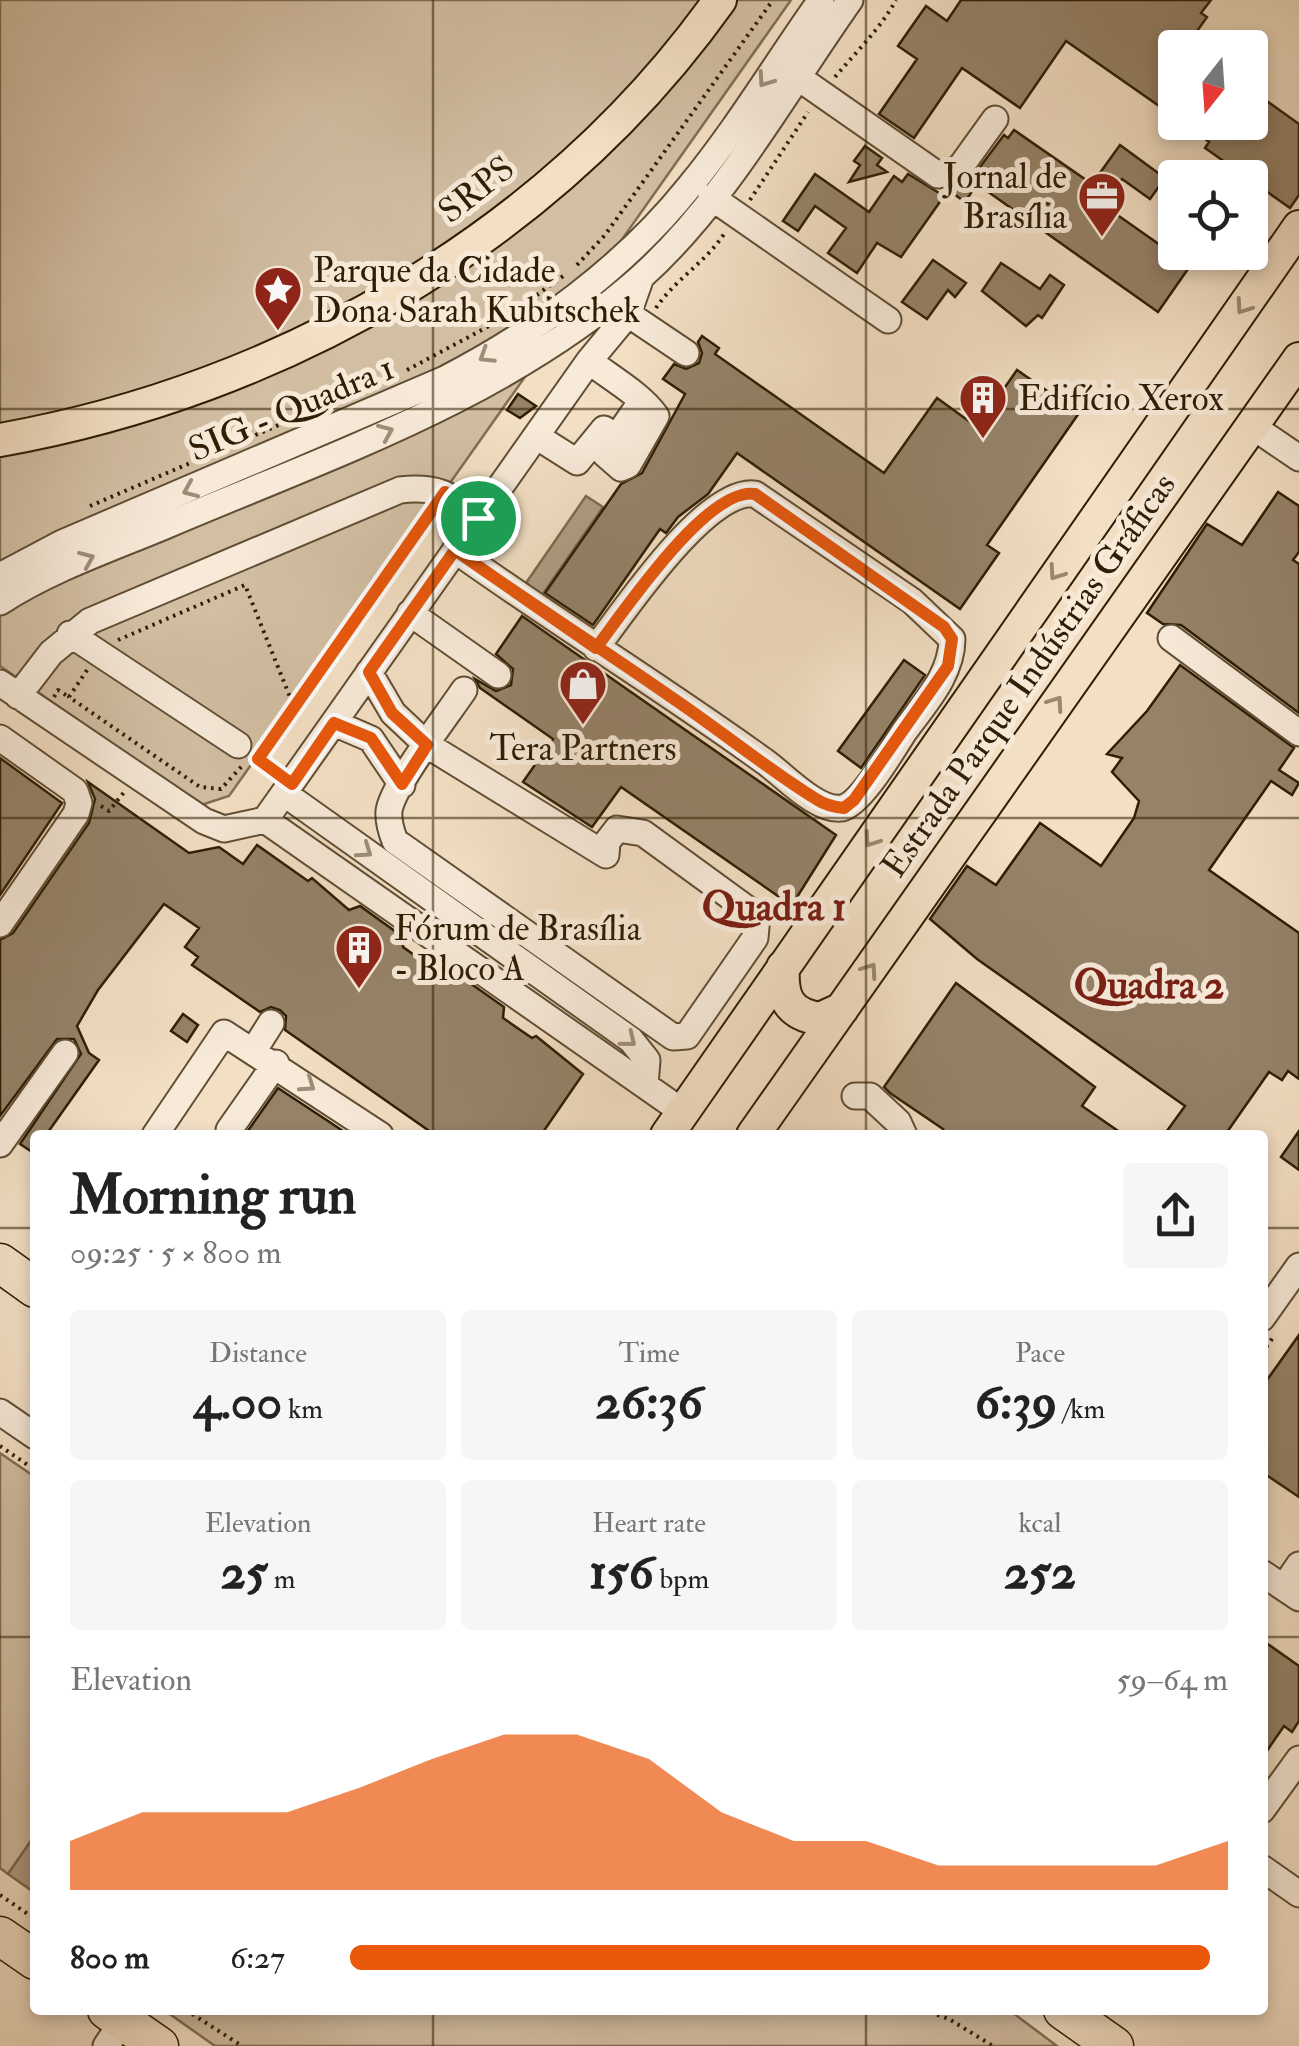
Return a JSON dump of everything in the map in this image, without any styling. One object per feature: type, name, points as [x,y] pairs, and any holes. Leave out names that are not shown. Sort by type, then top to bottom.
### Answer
[{"type":"highway","points":[[0,1936],[30,1957]]},
{"type":"highway","points":[[1070,2024],[1114,2046]]},
{"type":"highway","points":[[112,2026],[159,2046]]},
{"type":"main road","name":"SRPS","points":[[0,440],[82,425],[217,380],[327,332],[392,296],[469,248],[552,182],[622,116],[720,0]]},
{"type":"main road","name":"Estrada Parque Indústrias Gráficas","points":[[675,1124],[1299,227]]},
{"type":"main road","name":"Estrada Parque Indústrias Gráficas","points":[[757,1130],[1299,359]]},
{"type":"main road","points":[[783,967],[782,990],[794,1010],[820,1019],[842,1010]]},
{"type":"street","name":"SIG - Quadra 1","points":[[0,576],[62,544],[431,386],[481,360],[554,311],[624,257],[690,186],[821,0]]},
{"type":"street","name":"SIG - Quadra 1","points":[[0,602],[62,570],[468,395],[537,355],[640,277],[711,197],[850,0]]},
{"type":"street","points":[[796,76],[938,175],[959,169],[995,119]]},
{"type":"street","points":[[711,197],[888,320]]},
{"type":"street","name":"SIG - Quadra 1","points":[[265,820],[589,361],[636,319],[640,277]]},
{"type":"street","points":[[636,319],[686,352]]},
{"type":"street","points":[[589,361],[641,402]]},
{"type":"street","points":[[1252,426],[1299,458]]},
{"type":"street","points":[[536,436],[576,462],[604,430]]},
{"type":"street","points":[[478,518],[445,492],[424,488],[400,490],[70,634],[9,689],[204,821],[224,829],[265,820],[644,1085],[675,1124]]},
{"type":"street","points":[[455,550],[596,648],[818,801],[844,808],[875,774],[938,684],[948,666],[952,639],[912,602],[755,494],[742,492],[728,498],[694,528],[596,648]]},
{"type":"street","points":[[410,613],[498,675]]},
{"type":"street","points":[[70,634],[248,752]]},
{"type":"street","points":[[1171,638],[1299,732]]},
{"type":"street","points":[[369,672],[392,713],[427,745],[606,855],[606,842],[617,830],[643,832],[756,916],[754,938],[694,1029],[682,1038],[674,1037],[395,842],[389,810],[402,784],[427,745],[464,690]]},
{"type":"street","points":[[334,723],[371,738],[402,784]]},
{"type":"street","points":[[0,738],[75,791],[79,803],[76,814],[0,924]]},
{"type":"street","points":[[289,789],[631,1040],[647,1060],[644,1085]]},
{"type":"street","points":[[230,1130],[255,1050],[271,1024]]},
{"type":"street","points":[[158,1130],[224,1033],[373,1130]]},
{"type":"street","points":[[0,1144],[65,1053]]},
{"type":"street","points":[[855,1096],[870,1096],[902,1130]]},
{"type":"street","points":[[1268,1310],[1297,1274]]},
{"type":"street","points":[[0,1412],[30,1433]]},
{"type":"street","points":[[1282,1586],[1299,1565]]},
{"type":"street","points":[[1268,1802],[1299,1758]]},
{"type":"street","points":[[1268,1872],[1299,1894]]},
{"type":"path","points":[[394,377],[506,316],[573,269],[605,235],[773,0]]},
{"type":"path","points":[[636,319],[710,257],[820,94],[862,42],[881,29],[896,0]]},
{"type":"path","points":[[81,510],[302,415]]},
{"type":"path","points":[[289,789],[248,752],[445,492]]},
{"type":"path","points":[[110,809],[118,800]]},
{"type":"path","points":[[0,1446],[30,1467]]},
{"type":"path","points":[[0,1895],[30,1916]]},
{"type":"path","points":[[194,2015],[242,2046]]},
{"type":"path","points":[[937,2015],[993,2046]]},
{"type":"shaded area","name":"Parque da Cidade Dona Sarah Kubitschek","points":[[0,0],[791,0],[229,796],[201,805],[0,666]]},
{"type":"shaded area","points":[[586,496],[603,507],[542,595],[526,583]]},
{"type":"shaded area","points":[[0,1453],[30,1474],[30,1842],[8,1874],[0,1868]]},
{"type":"shaded area","points":[[30,1842],[30,1889],[8,1874]]},
{"type":"shaded area","points":[[171,2015],[1016,2015],[1057,2046],[215,2046]]},
{"type":"building","points":[[961,0],[1211,0],[1201,13],[1207,17],[1198,30],[1158,30],[1158,105],[1066,41],[1020,108],[962,68],[914,138],[879,114],[917,59],[898,46],[926,6],[947,21]]},
{"type":"building","points":[[1268,102],[1299,124],[1299,195],[1290,208],[1268,192],[1268,160],[1222,160],[1205,148],[1206,140],[1268,140]]},
{"type":"building","name":"Jornal de Brasília","points":[[1014,130],[1092,184],[1120,145],[1158,173],[1158,188],[1150,199],[1122,179],[1106,207],[1158,244],[1158,270],[1187,270],[1158,312],[977,184],[965,202],[947,189],[971,179],[1004,135],[1008,138]]},
{"type":"building","points":[[865,146],[882,158],[877,165],[887,172],[849,182],[860,165],[854,161]]},
{"type":"building","points":[[815,174],[869,212],[894,176],[902,182],[908,174],[944,196],[901,257],[877,243],[857,273],[828,253],[846,228],[815,206],[798,231],[783,221]]},
{"type":"building","points":[[933,260],[966,283],[955,297],[948,290],[927,319],[902,302]]},
{"type":"building","points":[[1001,263],[1040,289],[1050,275],[1064,285],[1042,318],[1038,315],[1026,326],[982,291]]},
{"type":"building","points":[[702,336],[719,348],[715,354],[884,473],[937,398],[977,427],[1017,370],[1079,413],[987,545],[999,553],[960,609],[737,453],[708,494],[678,517],[666,533],[660,529],[593,625],[545,593],[621,484],[642,473],[685,394],[663,379],[674,364],[686,369],[699,363],[702,353],[698,342]]},
{"type":"building","points":[[518,394],[536,406],[520,418],[507,410]]},
{"type":"building","points":[[1278,492],[1299,506],[1299,552],[1293,560],[1299,564],[1299,713],[1181,625],[1163,624],[1147,613],[1207,524],[1242,545]]},
{"type":"building","points":[[522,616],[836,835],[797,897],[788,903],[621,787],[592,827],[523,782],[553,739],[480,688],[475,679],[496,691],[511,685],[513,669],[496,654]]},
{"type":"building","points":[[904,660],[925,675],[861,768],[838,751]]},
{"type":"building","points":[[1180,665],[1294,748],[1279,770],[1299,783],[1292,795],[1271,781],[1209,870],[1299,933],[1299,1079],[1288,1071],[1282,1080],[1269,1072],[1228,1130],[1168,1130],[1185,1106],[977,959],[930,919],[967,866],[996,885],[1040,823],[1101,866],[1134,818],[1139,801],[1112,772],[1122,758],[1107,754],[1147,711]]},
{"type":"building","points":[[0,758],[62,803],[0,895]]},
{"type":"building","name":"Fórum de Brasília - Bloco A","points":[[88,782],[189,853],[219,847],[243,864],[257,845],[308,881],[312,878],[349,910],[360,906],[403,937],[403,947],[449,980],[460,976],[504,1007],[503,1018],[532,1038],[536,1036],[583,1074],[544,1130],[428,1130],[285,1030],[286,1016],[280,1010],[271,1007],[260,1012],[192,965],[198,957],[185,947],[199,928],[164,904],[98,990],[77,1026],[89,1053],[99,1060],[50,1130],[30,1130],[30,1151],[20,1144],[81,1054],[74,1039],[57,1039],[0,1116],[0,940],[13,933],[89,823],[95,799]]},
{"type":"building","points":[[956,983],[1095,1087],[1082,1106],[1117,1130],[942,1130],[884,1087]]},
{"type":"building","points":[[183,1014],[198,1025],[187,1042],[171,1031]]},
{"type":"building","points":[[278,1088],[342,1130],[249,1130]]},
{"type":"building","points":[[1299,1131],[1299,1170],[1281,1157]]},
{"type":"building","points":[[1299,1335],[1299,1497],[1268,1476],[1268,1379]]},
{"type":"building","points":[[1268,1644],[1299,1666],[1299,1721],[1292,1732],[1284,1726],[1268,1749]]},
{"type":"place","name":"Jornal de Brasília","points":[[1102,238]]},
{"type":"place","name":"Parque da Cidade Dona Sarah Kubitschek","points":[[278,332]]},
{"type":"place","name":"Edifício Xerox","points":[[983,440]]},
{"type":"place","name":"Tera Partners","points":[[583,726]]},
{"type":"place","name":"Fórum de Brasília - Bloco A","points":[[359,990]]},
{"type":"district","name":"Quadra 1","points":[[774,906]]},
{"type":"district","name":"Quadra 2","points":[[1149,984]]},
{"type":"route","points":[[478,518],[445,492],[258,759],[292,784],[334,723],[371,738],[402,784],[427,745],[392,713],[369,672],[455,550],[596,648],[694,528],[728,498],[742,492],[755,494],[912,602],[944,627],[952,639],[952,653],[938,684],[875,774],[844,808],[833,807],[818,801],[632,669],[596,648],[523,598],[455,550],[478,518]]}]
